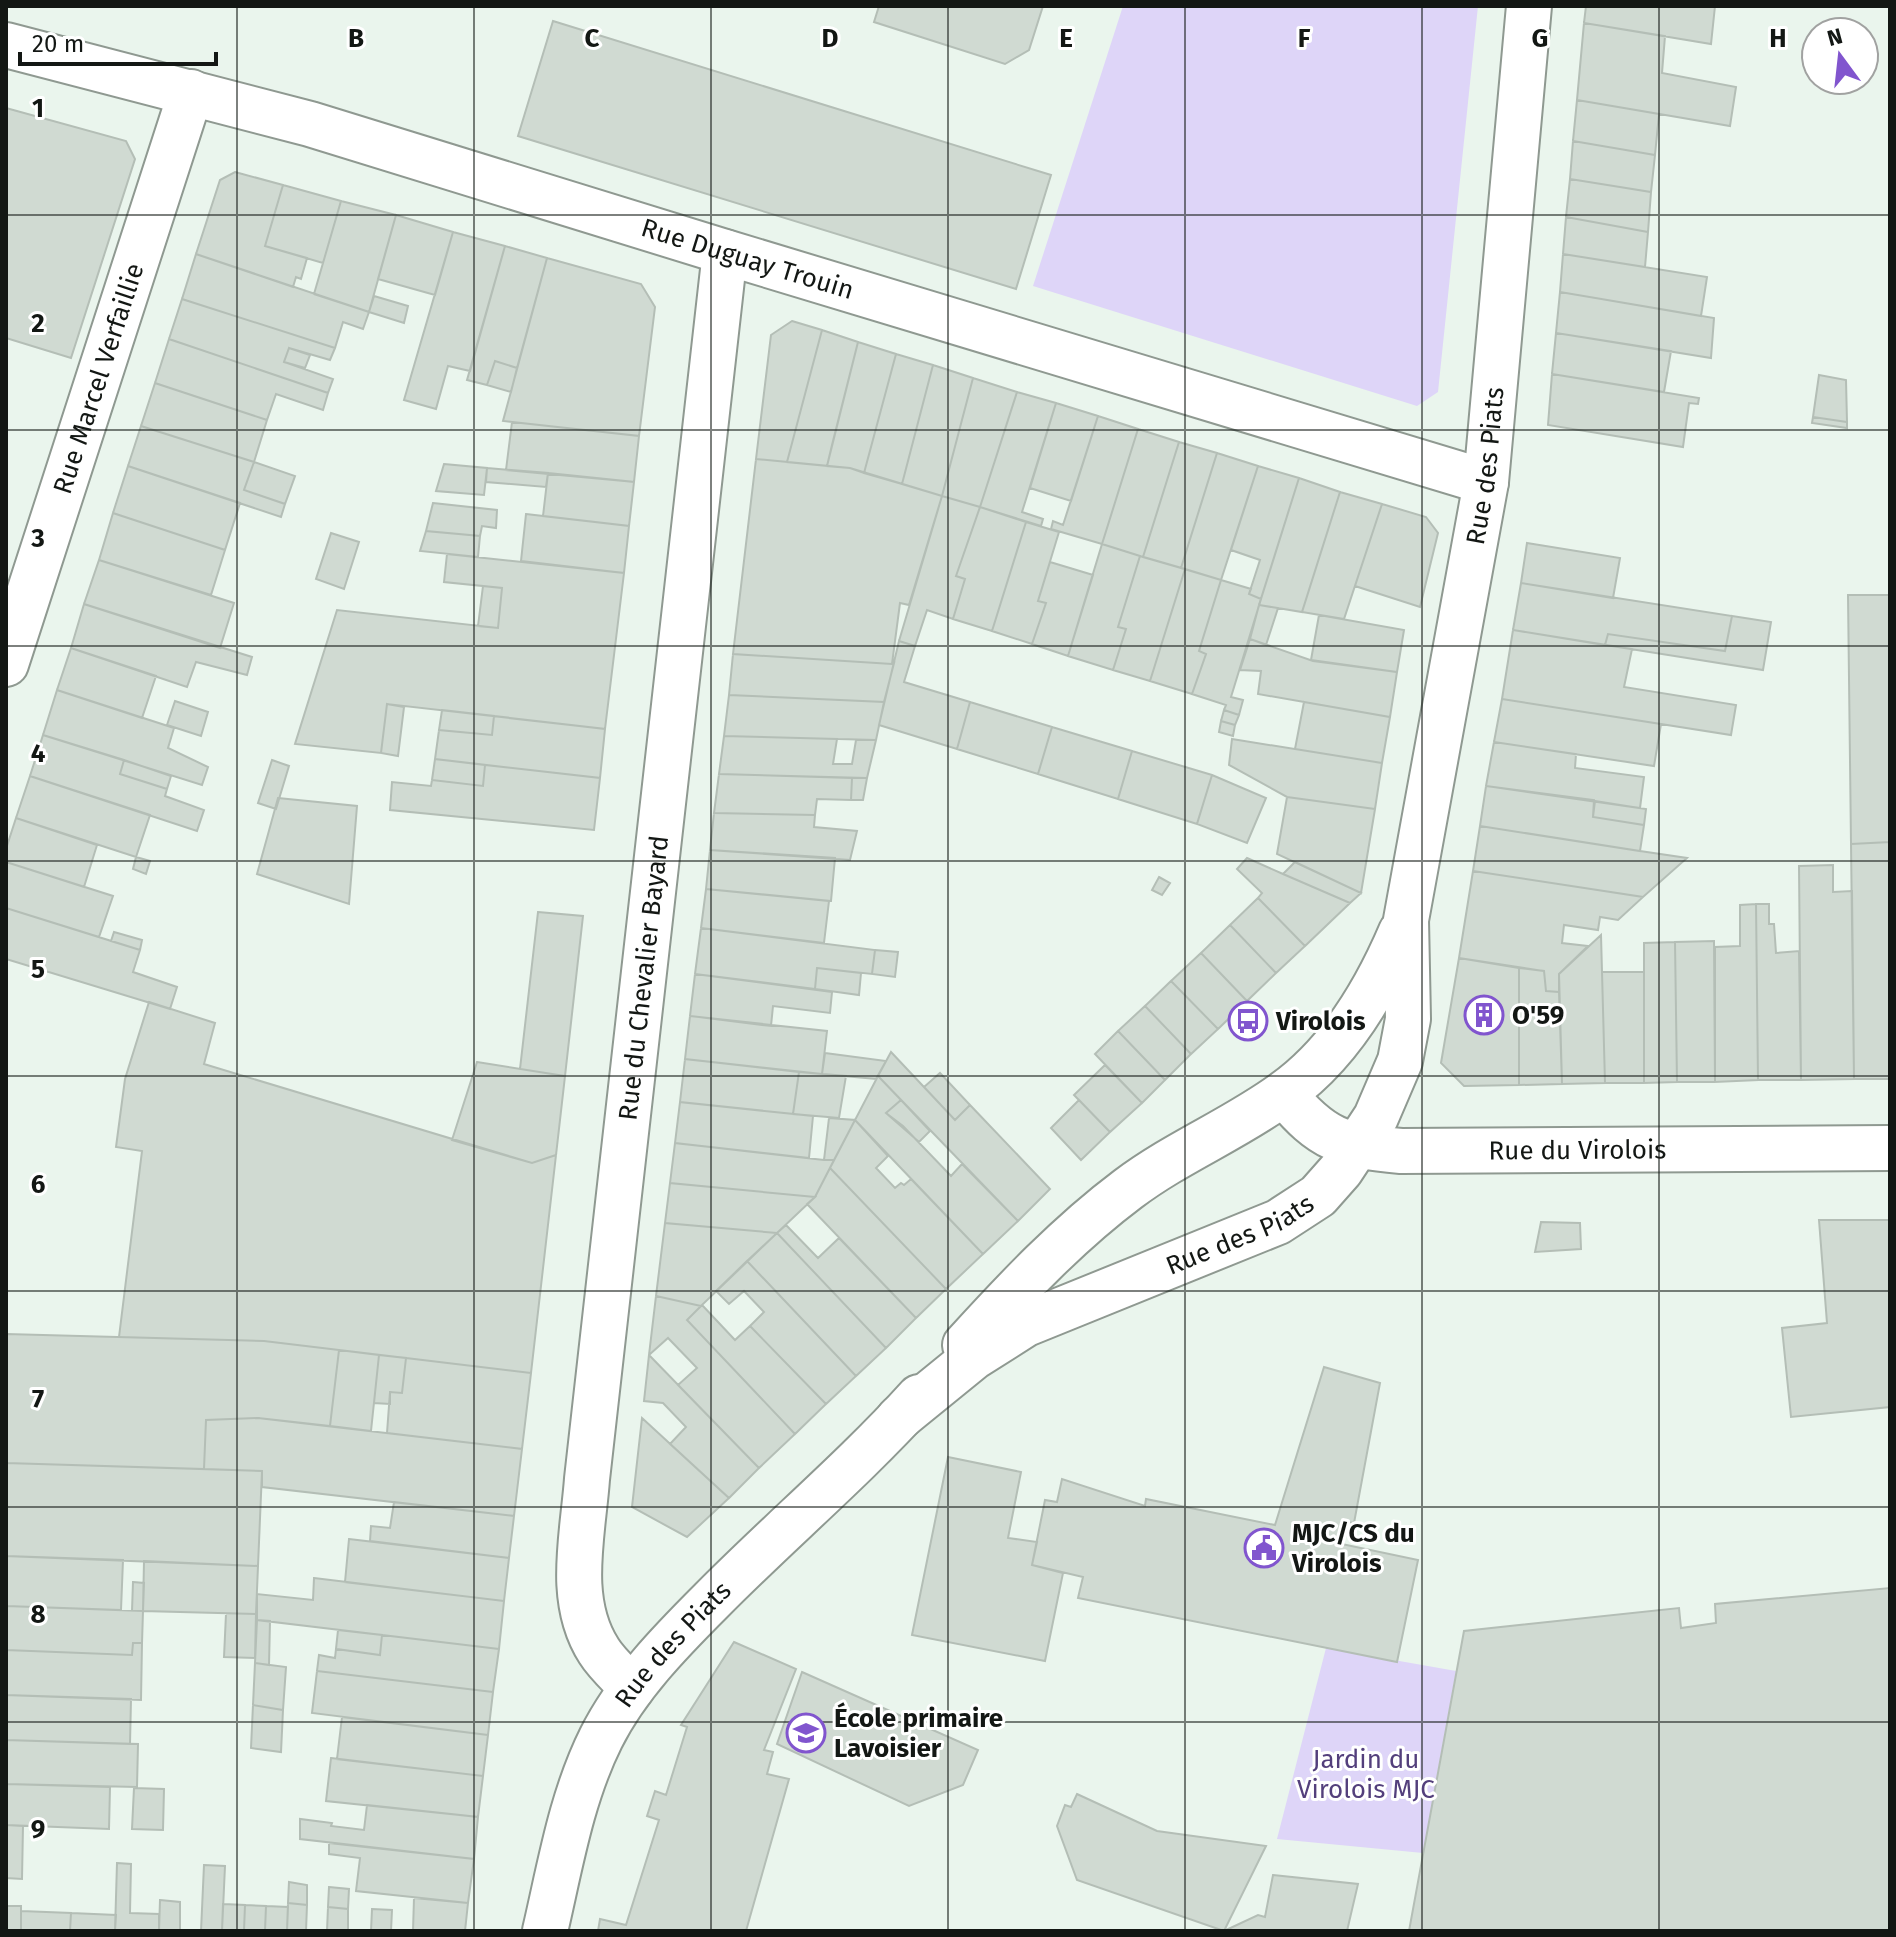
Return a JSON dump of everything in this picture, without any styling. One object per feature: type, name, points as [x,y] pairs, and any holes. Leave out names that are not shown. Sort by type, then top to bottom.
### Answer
[{"type":"street","name":"Rue des Piats","points":[[899,1418],[974,1357],[1026,1324],[1278,1222],[1318,1196],[1357,1147],[1376,1117],[1400,1061],[1408,1019],[1406,920],[1486,482],[1529,6]]},
{"type":"street","name":"Rue Duguay Trouin","points":[[6,45],[310,124],[1486,482]]},
{"type":"street","name":"Rue Marcel Verfaillie","points":[[6,664],[191,92]]},
{"type":"street","name":"Rue du Chevalier Bayard","points":[[632,1688],[600,1653],[586,1626],[578,1586],[587,1479],[725,252]]},
{"type":"street","name":"Rue des Piats","points":[[545,1931],[586,1773],[601,1737],[632,1688],[740,1571],[899,1418],[1006,1300],[1082,1226],[1163,1165],[1284,1094],[1332,1048],[1382,977],[1406,920]]},
{"type":"street","name":"Rue du Virolois","points":[[1284,1094],[1300,1113],[1326,1135],[1357,1147],[1401,1151],[1890,1148]]},
{"type":"green space","points":[[1123,6],[1478,6],[1438,392],[1417,406],[1033,286]]},
{"type":"green space","name":"Jardin du Virolois MJC","points":[[1326,1648],[1456,1671],[1423,1853],[1277,1839]]},
{"type":"building","points":[[879,6],[1043,6],[1029,50],[1005,64],[874,22]]},
{"type":"building","points":[[1586,6],[1715,6],[1711,44],[1584,23]]},
{"type":"building","points":[[553,21],[1051,175],[1016,289],[518,136]]},
{"type":"building","points":[[1584,23],[1665,36],[1662,73],[1736,87],[1730,126],[1577,100]]},
{"type":"building","points":[[1577,100],[1659,114],[1655,155],[1573,141]]},
{"type":"building","points":[[6,108],[126,141],[135,159],[71,358],[6,338]]},
{"type":"building","points":[[1573,141],[1655,155],[1651,192],[1570,179]]},
{"type":"building","points":[[235,172],[283,185],[265,246],[307,258],[301,279],[296,277],[293,287],[196,254],[220,180]]},
{"type":"building","points":[[1570,179],[1651,192],[1648,232],[1566,217]]},
{"type":"building","points":[[283,185],[341,201],[323,263],[265,246]]},
{"type":"building","points":[[341,201],[396,215],[369,312],[314,294]]},
{"type":"building","points":[[396,215],[453,232],[435,295],[378,279]]},
{"type":"building","points":[[1566,217],[1648,232],[1645,267],[1563,254]]},
{"type":"building","points":[[453,232],[505,246],[470,371],[448,366],[436,409],[404,400]]},
{"type":"building","points":[[505,246],[547,258],[517,368],[495,361],[487,385],[467,380]]},
{"type":"building","points":[[196,254],[369,312],[363,329],[343,322],[335,348],[182,299]]},
{"type":"building","points":[[1563,254],[1707,277],[1701,316],[1560,292]]},
{"type":"building","points":[[547,258],[641,284],[655,307],[639,436],[503,421]]},
{"type":"building","points":[[1560,292],[1714,318],[1711,358],[1556,333]]},
{"type":"building","points":[[374,296],[408,306],[404,323],[369,312]]},
{"type":"building","points":[[182,299],[335,348],[330,360],[289,348],[284,362],[333,379],[328,393],[169,339]]},
{"type":"building","points":[[792,321],[822,330],[787,462],[756,459],[771,335]]},
{"type":"building","points":[[822,330],[858,342],[827,466],[787,462]]},
{"type":"building","points":[[1556,333],[1671,351],[1664,392],[1552,374]]},
{"type":"building","points":[[169,339],[328,393],[323,410],[276,394],[267,420],[155,383]]},
{"type":"building","points":[[858,342],[896,354],[864,473],[827,466]]},
{"type":"building","points":[[289,348],[310,355],[305,368],[284,362]]},
{"type":"building","points":[[896,354],[933,365],[902,484],[864,473]]},
{"type":"building","points":[[495,361],[517,368],[511,392],[487,385]]},
{"type":"building","points":[[933,365],[973,378],[942,496],[902,484]]},
{"type":"building","points":[[1552,374],[1699,398],[1698,404],[1689,403],[1683,447],[1548,425]]},
{"type":"building","points":[[1819,375],[1846,380],[1847,422],[1813,417]]},
{"type":"building","points":[[973,378],[1017,392],[980,507],[942,496]]},
{"type":"building","points":[[155,383],[267,420],[254,462],[141,426]]},
{"type":"building","points":[[1017,392],[1056,403],[1022,512],[1043,519],[1041,526],[980,507]]},
{"type":"building","points":[[1056,403],[1098,416],[1071,501],[1030,488]]},
{"type":"building","points":[[1098,416],[1138,429],[1102,544],[1051,529],[1053,521],[1063,525]]},
{"type":"building","points":[[1813,417],[1847,422],[1847,428],[1812,423]]},
{"type":"building","points":[[512,422],[639,436],[634,482],[506,470]]},
{"type":"building","points":[[141,426],[254,462],[244,490],[285,504],[281,517],[128,466]]},
{"type":"building","points":[[1138,429],[1179,442],[1143,557],[1102,544]]},
{"type":"building","points":[[1179,442],[1217,453],[1181,568],[1143,557]]},
{"type":"building","points":[[1217,453],[1258,466],[1221,580],[1181,568]]},
{"type":"building","points":[[756,459],[850,468],[942,496],[909,605],[900,603],[892,664],[733,654]]},
{"type":"building","points":[[254,462],[295,476],[285,504],[244,490]]},
{"type":"building","points":[[444,464],[487,468],[484,495],[436,491]]},
{"type":"building","points":[[128,466],[240,503],[225,550],[113,513]]},
{"type":"building","points":[[1258,466],[1299,478],[1261,599],[1249,594],[1260,560],[1231,550]]},
{"type":"building","points":[[487,468],[548,473],[546,487],[486,482]]},
{"type":"building","points":[[548,473],[634,482],[629,526],[543,516]]},
{"type":"building","points":[[1299,478],[1340,492],[1302,612],[1259,605]]},
{"type":"building","points":[[1340,492],[1382,504],[1344,619],[1302,612]]},
{"type":"building","points":[[942,496],[980,507],[956,576],[965,579],[953,619],[927,610],[915,646],[899,641]]},
{"type":"building","points":[[433,503],[497,510],[496,528],[482,526],[480,536],[426,531]]},
{"type":"building","points":[[1382,504],[1426,517],[1438,533],[1420,607],[1355,586]]},
{"type":"building","points":[[980,507],[1026,522],[992,631],[953,619],[965,579],[956,576]]},
{"type":"building","points":[[113,513],[225,550],[211,595],[99,560]]},
{"type":"building","points":[[526,514],[629,526],[624,573],[521,561]]},
{"type":"building","points":[[1026,522],[1059,532],[1038,601],[1046,603],[1032,644],[992,631]]},
{"type":"building","points":[[426,531],[480,536],[478,557],[420,551]]},
{"type":"building","points":[[331,533],[359,542],[344,589],[316,579]]},
{"type":"building","points":[[1527,543],[1620,558],[1613,598],[1521,583]]},
{"type":"building","points":[[1102,544],[1140,556],[1118,627],[1126,629],[1113,670],[1068,656]]},
{"type":"building","points":[[447,554],[624,573],[605,729],[387,704],[381,753],[295,744],[337,610],[498,628],[502,588],[444,582]]},
{"type":"building","points":[[1140,556],[1185,569],[1150,681],[1113,670],[1126,629],[1118,627]]},
{"type":"building","points":[[99,560],[234,603],[220,648],[84,604]]},
{"type":"building","points":[[1050,562],[1093,575],[1068,656],[1032,644],[1046,603],[1038,601]]},
{"type":"building","points":[[1185,569],[1221,580],[1199,651],[1206,654],[1192,694],[1150,681]]},
{"type":"building","points":[[1221,580],[1251,589],[1249,594],[1261,599],[1231,697],[1243,700],[1239,715],[1224,710],[1226,705],[1192,694],[1206,654],[1199,651]]},
{"type":"building","points":[[1521,583],[1732,616],[1725,651],[1608,634],[1605,645],[1513,630]]},
{"type":"building","points":[[483,586],[502,588],[498,628],[478,626]]},
{"type":"building","points":[[1848,595],[1890,595],[1890,842],[1851,844]]},
{"type":"building","points":[[84,604],[252,657],[247,675],[196,662],[187,687],[71,648]]},
{"type":"building","points":[[1259,605],[1278,608],[1266,645],[1250,639]]},
{"type":"building","points":[[1319,615],[1404,630],[1397,672],[1311,660]]},
{"type":"building","points":[[1732,616],[1771,622],[1763,670],[1605,645],[1608,634],[1725,651]]},
{"type":"building","points":[[1513,630],[1632,649],[1624,687],[1736,705],[1731,735],[1502,699]]},
{"type":"building","points":[[1250,639],[1313,661],[1397,672],[1390,717],[1258,694],[1261,671],[1240,670]]},
{"type":"building","points":[[899,641],[915,646],[904,682],[970,702],[957,749],[879,725]]},
{"type":"building","points":[[71,648],[156,676],[142,718],[57,690]]},
{"type":"building","points":[[733,654],[894,663],[884,702],[729,695]]},
{"type":"building","points":[[57,690],[174,728],[168,748],[208,767],[202,785],[43,735]]},
{"type":"building","points":[[729,695],[884,702],[876,740],[724,736]]},
{"type":"building","points":[[1502,699],[1661,724],[1654,766],[1494,742]]},
{"type":"building","points":[[175,701],[208,712],[201,736],[167,725]]},
{"type":"building","points":[[970,702],[1052,727],[1038,774],[957,749]]},
{"type":"building","points":[[1304,702],[1390,717],[1382,763],[1295,749]]},
{"type":"building","points":[[387,704],[404,707],[398,756],[381,753]]},
{"type":"building","points":[[442,710],[494,716],[492,735],[439,730]]},
{"type":"building","points":[[1224,710],[1239,715],[1235,725],[1221,721]]},
{"type":"building","points":[[494,716],[605,729],[600,778],[435,759],[439,730],[492,735]]},
{"type":"building","points":[[1221,721],[1235,725],[1233,736],[1219,732]]},
{"type":"building","points":[[1052,727],[1132,751],[1118,799],[1038,774]]},
{"type":"building","points":[[43,735],[124,760],[120,774],[167,789],[165,796],[204,810],[197,831],[30,776]]},
{"type":"building","points":[[724,736],[837,739],[833,764],[852,764],[856,740],[876,740],[867,778],[719,774]]},
{"type":"building","points":[[1232,739],[1382,763],[1375,809],[1287,797],[1229,765]]},
{"type":"building","points":[[1494,742],[1576,754],[1575,768],[1644,777],[1640,808],[1486,786]]},
{"type":"building","points":[[1132,751],[1212,775],[1197,824],[1118,799]]},
{"type":"building","points":[[435,759],[485,765],[483,786],[432,780]]},
{"type":"building","points":[[124,760],[171,776],[167,789],[120,774]]},
{"type":"building","points":[[272,760],[289,766],[276,809],[258,803]]},
{"type":"building","points":[[485,765],[600,778],[594,830],[390,810],[392,782],[431,786],[432,780],[483,786]]},
{"type":"building","points":[[719,774],[852,778],[851,800],[817,799],[815,815],[714,813]]},
{"type":"building","points":[[1212,775],[1266,798],[1247,843],[1197,824]]},
{"type":"building","points":[[30,776],[150,815],[136,857],[16,818]]},
{"type":"building","points":[[852,778],[867,778],[863,800],[851,800]]},
{"type":"building","points":[[1486,786],[1594,800],[1593,817],[1644,825],[1640,851],[1480,826]]},
{"type":"building","points":[[1287,797],[1375,809],[1361,893],[1277,854]]},
{"type":"building","points":[[278,798],[357,806],[349,904],[257,874]]},
{"type":"building","points":[[1595,801],[1646,809],[1644,825],[1593,817]]},
{"type":"building","points":[[714,813],[815,815],[814,827],[857,831],[850,860],[710,850]]},
{"type":"building","points":[[16,818],[97,845],[84,887],[6,862],[6,849]]},
{"type":"building","points":[[1480,826],[1687,858],[1643,897],[1473,871]]},
{"type":"building","points":[[1890,842],[1890,1079],[1854,1079],[1851,844]]},
{"type":"building","points":[[710,850],[835,858],[831,901],[706,889]]},
{"type":"building","points":[[136,857],[150,861],[146,874],[133,869]]},
{"type":"building","points":[[1247,858],[1350,903],[1305,946],[1258,898],[1262,893],[1237,869]]},
{"type":"building","points":[[6,862],[113,896],[99,937],[6,908]]},
{"type":"building","points":[[1295,862],[1361,893],[1350,903],[1283,874]]},
{"type":"building","points":[[1833,865],[1833,892],[1852,891],[1854,1079],[1801,1080],[1799,866]]},
{"type":"building","points":[[1473,871],[1643,897],[1618,920],[1600,917],[1598,930],[1564,925],[1562,943],[1588,946],[1559,974],[1559,992],[1546,991],[1544,971],[1459,958]]},
{"type":"building","points":[[1159,877],[1170,883],[1162,895],[1152,890]]},
{"type":"building","points":[[706,889],[829,901],[824,943],[701,928]]},
{"type":"building","points":[[1258,898],[1305,946],[1276,973],[1230,925]]},
{"type":"building","points":[[1756,904],[1758,1080],[1715,1082],[1715,947],[1740,946],[1740,905]]},
{"type":"building","points":[[1756,904],[1769,904],[1769,924],[1774,924],[1776,953],[1799,951],[1801,1080],[1758,1080]]},
{"type":"building","points":[[6,908],[140,950],[133,972],[177,987],[170,1009],[6,959]]},
{"type":"building","points":[[538,912],[583,916],[565,1076],[520,1069]]},
{"type":"building","points":[[1230,925],[1276,973],[1247,1001],[1201,953]]},
{"type":"building","points":[[701,928],[875,950],[872,974],[817,968],[815,989],[695,974]]},
{"type":"building","points":[[114,932],[142,940],[140,950],[111,941]]},
{"type":"building","points":[[1601,935],[1605,1083],[1562,1084],[1559,974]]},
{"type":"building","points":[[1714,941],[1715,1082],[1677,1082],[1675,942]]},
{"type":"building","points":[[1675,942],[1677,1082],[1644,1083],[1644,943]]},
{"type":"building","points":[[875,950],[898,952],[895,977],[872,974]]},
{"type":"building","points":[[1201,953],[1247,1001],[1218,1029],[1171,981]]},
{"type":"building","name":"O'59","points":[[1459,958],[1519,968],[1519,1085],[1464,1086],[1441,1063]]},
{"type":"building","points":[[817,968],[861,973],[859,995],[815,989]]},
{"type":"building","points":[[1519,968],[1544,971],[1546,991],[1559,992],[1562,1084],[1519,1085]]},
{"type":"building","points":[[1602,972],[1644,972],[1644,1083],[1605,1083]]},
{"type":"building","points":[[695,974],[832,992],[830,1013],[773,1006],[771,1026],[690,1016]]},
{"type":"building","points":[[1171,981],[1218,1029],[1191,1054],[1145,1006]]},
{"type":"building","points":[[149,1002],[215,1023],[204,1064],[532,1163],[556,1155],[531,1373],[264,1341],[119,1337],[142,1151],[116,1147],[125,1079]]},
{"type":"building","points":[[1145,1006],[1191,1054],[1165,1080],[1118,1031]]},
{"type":"building","points":[[690,1016],[827,1031],[822,1074],[685,1059]]},
{"type":"building","points":[[1118,1031],[1165,1080],[1142,1103],[1095,1054]]},
{"type":"building","points":[[891,1052],[955,1120],[970,1105],[1050,1189],[1018,1221],[878,1076]]},
{"type":"building","points":[[825,1053],[886,1061],[876,1079],[822,1074]]},
{"type":"building","points":[[685,1059],[799,1072],[793,1114],[680,1102]]},
{"type":"building","points":[[477,1062],[565,1076],[556,1155],[532,1163],[452,1140]]},
{"type":"building","points":[[1105,1065],[1142,1103],[1110,1132],[1074,1095]]},
{"type":"building","points":[[799,1072],[846,1076],[839,1118],[793,1114]]},
{"type":"building","points":[[940,1073],[970,1105],[955,1120],[924,1087]]},
{"type":"building","points":[[878,1076],[901,1100],[886,1113],[903,1126],[951,1176],[962,1164],[1018,1221],[983,1254],[855,1120]]},
{"type":"building","points":[[901,1100],[930,1131],[919,1142],[886,1113]]},
{"type":"building","points":[[1079,1100],[1110,1132],[1081,1160],[1051,1128]]},
{"type":"building","points":[[680,1102],[813,1116],[809,1158],[675,1143]]},
{"type":"building","points":[[829,1118],[855,1120],[834,1160],[824,1160]]},
{"type":"building","points":[[855,1120],[888,1156],[876,1168],[895,1188],[911,1179],[983,1254],[946,1289],[830,1168]]},
{"type":"building","points":[[675,1143],[834,1160],[815,1197],[670,1183]]},
{"type":"building","points":[[830,1168],[946,1289],[916,1318],[807,1204],[815,1197]]},
{"type":"building","points":[[670,1183],[815,1197],[777,1233],[665,1223]]},
{"type":"building","points":[[1819,1220],[1890,1220],[1890,1407],[1791,1417],[1782,1328],[1827,1323]]},
{"type":"building","points":[[1541,1222],[1580,1223],[1581,1249],[1535,1252]]},
{"type":"building","points":[[665,1223],[777,1233],[701,1306],[656,1296]]},
{"type":"building","points":[[786,1225],[818,1258],[839,1238],[916,1318],[886,1348],[777,1233]]},
{"type":"building","points":[[777,1233],[886,1348],[856,1376],[747,1261]]},
{"type":"building","points":[[747,1261],[856,1376],[826,1404],[750,1326],[764,1312],[744,1291],[729,1304],[716,1291]]},
{"type":"building","points":[[656,1296],[701,1306],[687,1320],[795,1434],[759,1468],[678,1385],[697,1368],[668,1338],[649,1355]]},
{"type":"building","points":[[702,1305],[735,1340],[750,1326],[826,1404],[795,1434],[687,1320]]},
{"type":"building","points":[[6,1334],[264,1341],[339,1350],[330,1426],[258,1418],[206,1420],[204,1469],[6,1463]]},
{"type":"building","points":[[339,1350],[379,1355],[371,1431],[330,1426]]},
{"type":"building","points":[[379,1355],[406,1358],[402,1393],[390,1392],[390,1404],[374,1403]]},
{"type":"building","points":[[649,1355],[759,1468],[729,1498],[670,1444],[686,1427],[663,1403],[644,1401]]},
{"type":"building","points":[[406,1358],[531,1373],[522,1449],[387,1433],[390,1392],[402,1393]]},
{"type":"building","points":[[1324,1367],[1380,1383],[1354,1523],[1342,1521],[1337,1543],[1418,1560],[1397,1662],[1078,1598],[1083,1577],[1032,1565],[1045,1500],[1057,1502],[1062,1479],[1145,1506],[1146,1499],[1275,1525]]},
{"type":"building","points":[[258,1418],[522,1449],[514,1516],[262,1487],[262,1471],[204,1469],[206,1420]]},
{"type":"building","points":[[642,1418],[729,1498],[687,1537],[632,1507]]},
{"type":"building","points":[[948,1457],[1021,1472],[1008,1538],[1037,1542],[1032,1565],[1063,1573],[1045,1661],[912,1635]]},
{"type":"building","points":[[6,1463],[262,1471],[258,1566],[6,1556]]},
{"type":"building","points":[[394,1502],[514,1516],[509,1558],[370,1541],[371,1526],[390,1528]]},
{"type":"building","points":[[349,1539],[509,1558],[504,1601],[345,1582]]},
{"type":"building","points":[[6,1556],[123,1560],[121,1610],[6,1606]]},
{"type":"building","points":[[144,1561],[258,1566],[256,1614],[143,1611]]},
{"type":"building","points":[[314,1578],[504,1601],[499,1649],[257,1620],[257,1594],[313,1600]]},
{"type":"building","points":[[133,1582],[144,1583],[143,1611],[132,1611]]},
{"type":"building","points":[[1890,1588],[1890,1931],[1409,1931],[1464,1631],[1679,1608],[1681,1628],[1716,1623],[1715,1604]]},
{"type":"building","points":[[6,1606],[143,1611],[142,1643],[133,1643],[132,1655],[6,1650]]},
{"type":"building","points":[[226,1614],[256,1614],[255,1658],[224,1657]]},
{"type":"building","points":[[257,1620],[270,1621],[269,1665],[255,1663]]},
{"type":"building","points":[[338,1630],[382,1635],[380,1655],[336,1649]]},
{"type":"building","points":[[382,1635],[499,1649],[493,1692],[317,1671],[319,1655],[335,1658],[336,1649],[380,1655]]},
{"type":"building","points":[[734,1642],[796,1669],[764,1750],[773,1752],[767,1774],[789,1779],[746,1931],[598,1931],[600,1919],[626,1925],[659,1820],[647,1816],[655,1791],[666,1795],[687,1727],[681,1725]]},
{"type":"building","points":[[133,1643],[142,1643],[141,1700],[6,1695],[6,1650],[132,1655]]},
{"type":"building","points":[[255,1663],[286,1667],[283,1710],[253,1705]]},
{"type":"building","points":[[317,1671],[493,1692],[488,1735],[312,1713]]},
{"type":"building","points":[[802,1672],[978,1750],[963,1785],[909,1806],[777,1744]]},
{"type":"building","points":[[6,1695],[131,1699],[130,1744],[6,1740]]},
{"type":"building","points":[[253,1705],[283,1710],[281,1752],[251,1748]]},
{"type":"building","points":[[342,1717],[488,1735],[483,1776],[337,1759]]},
{"type":"building","points":[[6,1740],[138,1744],[137,1787],[6,1784]]},
{"type":"building","points":[[331,1758],[483,1776],[478,1817],[326,1801]]},
{"type":"building","points":[[6,1784],[110,1787],[109,1829],[6,1825]]},
{"type":"building","points":[[134,1788],[164,1789],[163,1830],[132,1829]]},
{"type":"building","points":[[1077,1794],[1157,1831],[1266,1846],[1224,1931],[1077,1880],[1057,1826],[1065,1805],[1071,1807]]},
{"type":"building","points":[[367,1805],[478,1817],[474,1859],[300,1839],[300,1819],[364,1830]]},
{"type":"building","points":[[6,1825],[23,1826],[22,1879],[6,1878]]},
{"type":"building","points":[[329,1843],[474,1859],[468,1903],[356,1891],[360,1858],[329,1854]]},
{"type":"building","points":[[117,1863],[131,1864],[130,1913],[159,1914],[159,1931],[115,1931]]},
{"type":"building","points":[[204,1865],[225,1866],[222,1931],[201,1931]]},
{"type":"building","points":[[1273,1875],[1358,1884],[1347,1931],[1224,1931],[1258,1915],[1265,1917]]},
{"type":"building","points":[[289,1882],[307,1885],[307,1905],[288,1903]]},
{"type":"building","points":[[329,1887],[349,1889],[348,1909],[328,1907]]},
{"type":"building","points":[[414,1898],[468,1903],[465,1931],[413,1931]]},
{"type":"building","points":[[160,1900],[180,1902],[180,1931],[159,1931]]},
{"type":"building","points":[[288,1903],[307,1905],[306,1931],[287,1931]]},
{"type":"building","points":[[223,1904],[245,1905],[244,1931],[222,1931]]},
{"type":"building","points":[[245,1905],[266,1906],[265,1931],[244,1931]]},
{"type":"building","points":[[6,1906],[21,1906],[21,1931],[6,1931]]},
{"type":"building","points":[[266,1906],[288,1907],[287,1931],[265,1931]]},
{"type":"building","points":[[328,1907],[348,1909],[348,1931],[327,1931]]},
{"type":"building","points":[[372,1909],[392,1910],[391,1931],[371,1931]]},
{"type":"building","points":[[21,1911],[71,1913],[70,1931],[21,1931]]},
{"type":"building","points":[[71,1913],[116,1915],[115,1931],[70,1931]]},
{"type":"place","name":"O'59","points":[[1484,1015]]},
{"type":"place","name":"Virolois","points":[[1248,1021]]},
{"type":"place","name":"MJC/CS du Virolois","points":[[1264,1548]]},
{"type":"place","name":"École primaire Lavoisier","points":[[806,1733]]}]
